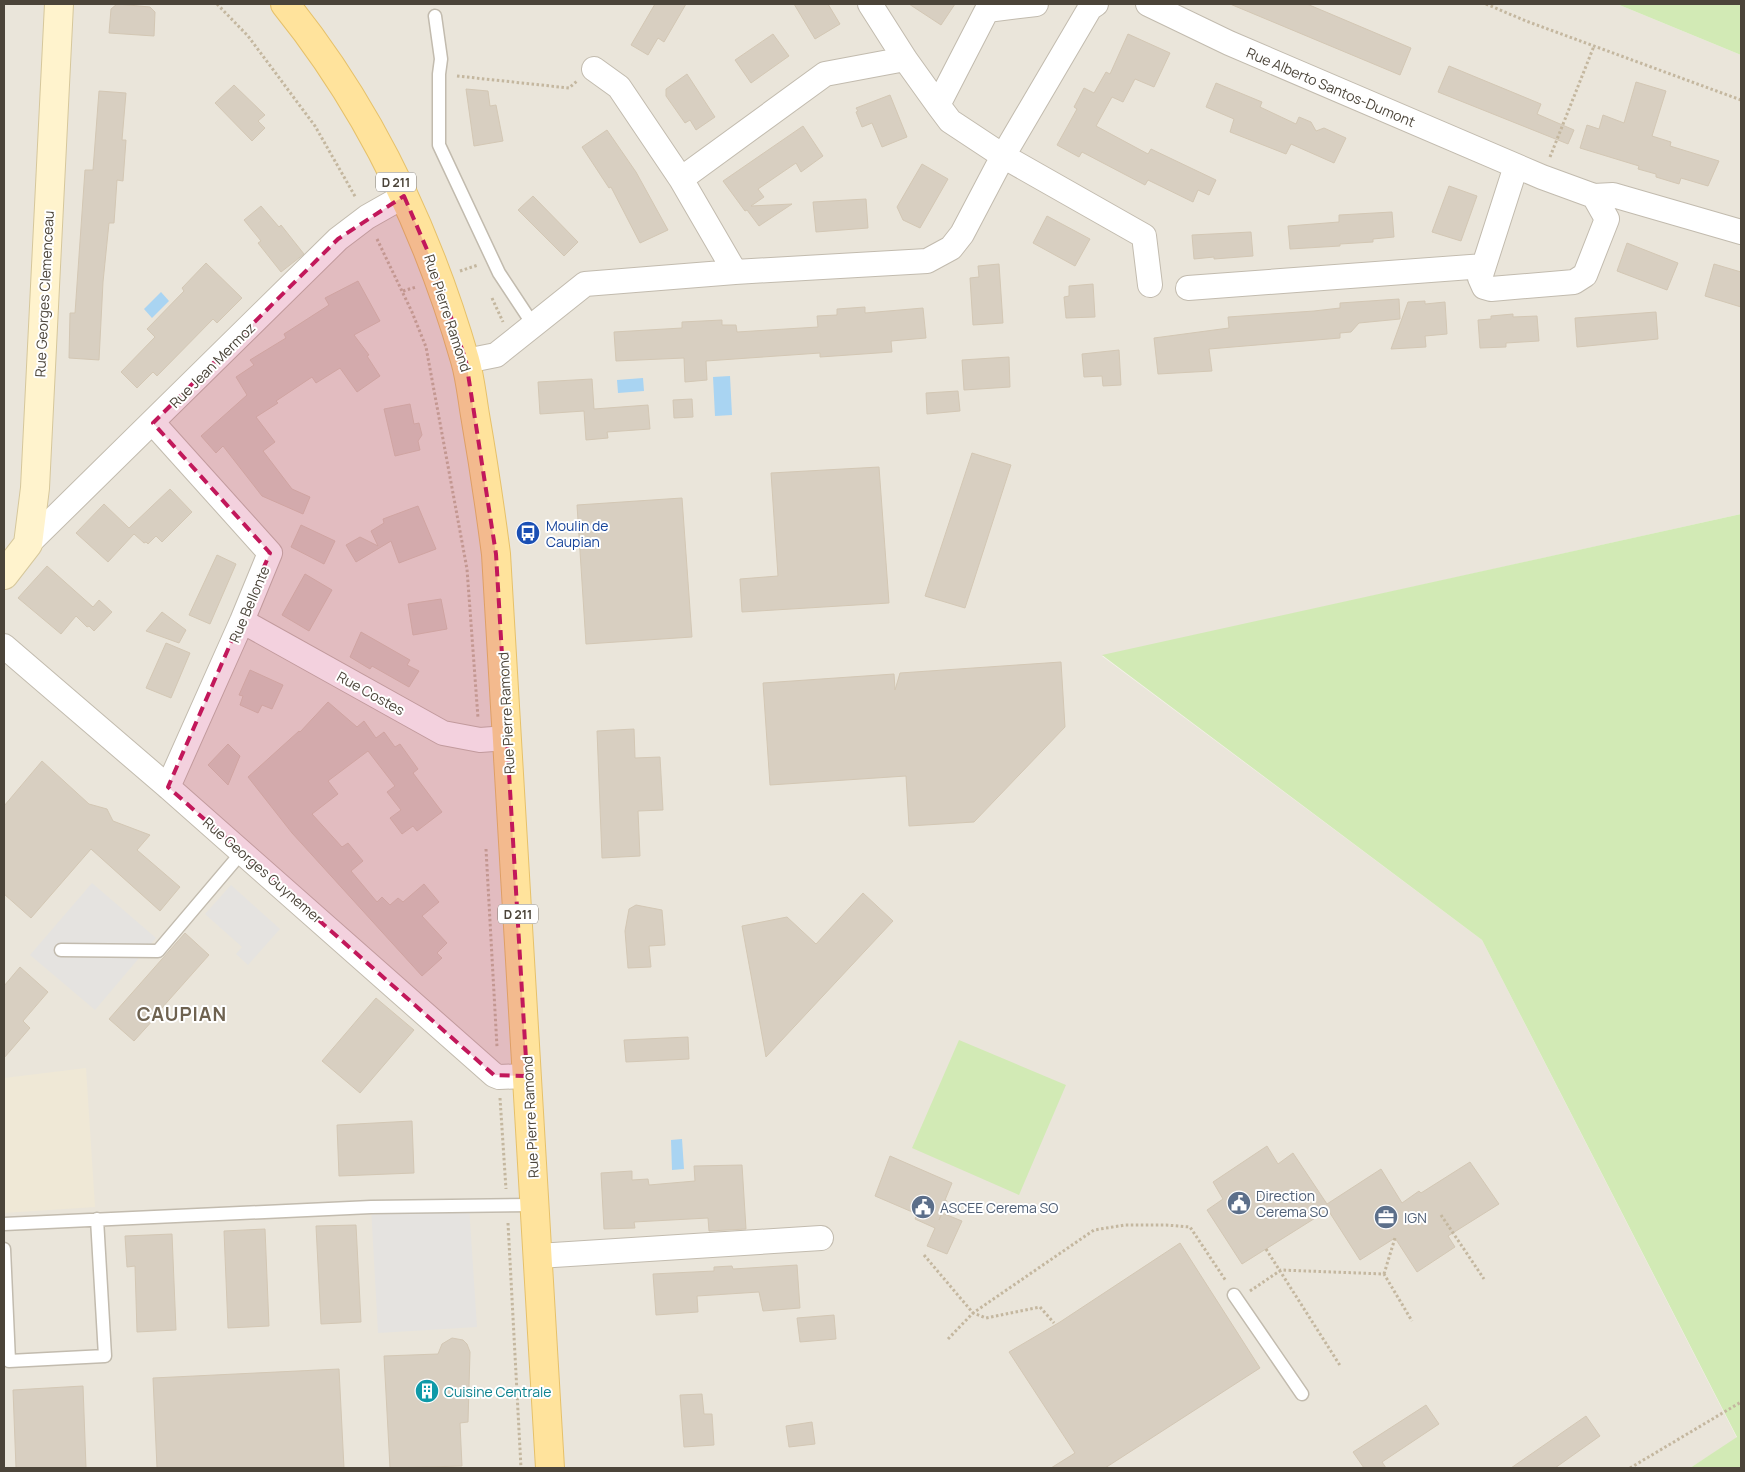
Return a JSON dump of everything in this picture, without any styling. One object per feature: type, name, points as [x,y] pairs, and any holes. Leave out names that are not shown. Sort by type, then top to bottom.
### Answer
[{"type":"main road","name":"Rue Pierre Ramond","points":[[285,4],[361,112],[404,196],[431,259],[466,361],[483,459],[496,554],[550,1468]]},
{"type":"street","name":"Rue Georges Clemenceau","points":[[28,544],[35,488],[59,4]]},
{"type":"street","points":[[870,4],[905,59],[950,121],[1003,156],[1144,236],[1150,285]]},
{"type":"street","points":[[938,105],[987,10],[1036,4]]},
{"type":"street","name":"Rue Alberto Santos-Dumont","points":[[1148,4],[1229,43],[1516,166],[1594,196],[1612,195],[1741,232]]},
{"type":"street","points":[[466,361],[496,355],[585,284],[735,272],[927,261],[951,248],[962,234],[1086,5]]},
{"type":"street","points":[[681,178],[825,74],[905,59]]},
{"type":"street","points":[[594,69],[619,88],[681,178],[735,272]]},
{"type":"street","points":[[1516,166],[1480,278],[1484,287],[1574,282],[1585,275],[1607,219],[1594,196]]},
{"type":"street","name":"Rue Jean Mermoz","points":[[28,544],[338,239],[367,217],[404,196]]},
{"type":"street","points":[[1188,288],[1484,266]]},
{"type":"street","name":"Rue Bellonte","points":[[153,423],[270,553],[242,621],[168,787]]},
{"type":"street","points":[[4,575],[28,544]]},
{"type":"street","name":"Rue Costes","points":[[242,621],[443,733],[480,740],[507,738]]},
{"type":"street","name":"Rue Georges Guynemer","points":[[4,646],[168,787],[494,1075],[499,1077],[527,1076]]},
{"type":"street","points":[[538,1256],[821,1238]]},
{"type":"lane","points":[[435,16],[441,58],[438,145],[499,273],[534,326]]},
{"type":"lane","points":[[61,950],[158,951],[242,852]]},
{"type":"lane","points":[[4,1224],[371,1207],[535,1205]]},
{"type":"lane","points":[[4,1249],[10,1361],[104,1356],[97,1219]]},
{"type":"lane","points":[[1236,1297],[1302,1394]]},
{"type":"path","points":[[1486,4],[1526,21],[1741,100]]},
{"type":"path","points":[[1542,176],[1594,46]]},
{"type":"path","points":[[439,74],[569,88],[594,69]]},
{"type":"path","points":[[1442,1215],[1484,1279]]},
{"type":"path","points":[[948,1339],[973,1313],[1094,1230],[1125,1225],[1190,1227],[1236,1297],[1281,1270],[1384,1274]]},
{"type":"path","points":[[1394,1238],[1384,1274],[1412,1320]]},
{"type":"path","points":[[1266,1249],[1341,1367]]},
{"type":"path","points":[[924,1255],[973,1313],[986,1318],[1040,1307],[1054,1323]]},
{"type":"path","points":[[1630,1468],[1741,1402]]},
{"type":"highlighted area","points":[[404,196],[431,259],[466,361],[496,554],[527,1076],[494,1075],[168,787],[270,553],[153,423],[338,239]]},
{"type":"shaded area","points":[[4,4],[1617,4],[1741,55],[1741,514],[1102,656],[1482,940],[1737,1438],[1690,1468],[4,1468]]},
{"type":"shaded area","points":[[92,883],[156,938],[95,1010],[30,955]]},
{"type":"shaded area","points":[[231,885],[280,929],[248,965],[236,954],[242,947],[205,914]]},
{"type":"shaded area","points":[[86,1068],[95,1207],[4,1213],[4,1078]]},
{"type":"shaded area","points":[[469,1206],[477,1327],[378,1333],[371,1207]]},
{"type":"green space","points":[[1617,4],[1741,4],[1741,55]]},
{"type":"green space","points":[[1741,514],[1741,1468],[1690,1468],[1737,1437],[1482,940],[1102,655]]},
{"type":"green space","points":[[959,1040],[1066,1085],[1019,1195],[912,1148]]},
{"type":"water","points":[[161,292],[169,301],[152,318],[144,309]]},
{"type":"water","points":[[730,376],[732,415],[715,416],[713,377]]},
{"type":"water","points":[[643,378],[644,391],[618,393],[617,380]]},
{"type":"water","points":[[682,1139],[684,1169],[672,1170],[671,1140]]},
{"type":"building","points":[[117,4],[150,7],[155,12],[154,36],[109,33],[111,9]]},
{"type":"building","points":[[655,4],[686,4],[664,42],[658,38],[648,55],[631,45]]},
{"type":"building","points":[[794,4],[828,4],[840,24],[815,39]]},
{"type":"building","points":[[909,4],[955,4],[941,25]]},
{"type":"building","points":[[1230,4],[1307,4],[1411,48],[1400,75]]},
{"type":"building","points":[[773,34],[789,56],[751,83],[735,60]]},
{"type":"building","points":[[1128,34],[1170,53],[1154,87],[1135,79],[1123,102],[1112,97],[1096,126],[1148,154],[1151,149],[1216,180],[1209,195],[1198,190],[1193,202],[1148,180],[1145,185],[1082,152],[1079,157],[1057,145],[1077,109],[1074,107],[1084,88],[1094,93],[1106,72],[1110,74]]},
{"type":"building","points":[[1449,66],[1541,104],[1537,114],[1574,130],[1568,144],[1438,92]]},
{"type":"building","points":[[687,74],[715,117],[696,130],[690,120],[685,123],[666,96],[666,89]]},
{"type":"building","points":[[1636,82],[1666,91],[1652,136],[1671,142],[1670,146],[1719,161],[1708,186],[1681,178],[1679,184],[1638,169],[1639,166],[1580,148],[1587,125],[1599,129],[1603,115],[1624,123]]},
{"type":"building","points":[[1216,83],[1262,102],[1260,107],[1296,124],[1299,117],[1311,122],[1316,131],[1324,128],[1346,138],[1334,163],[1291,144],[1286,154],[1230,132],[1234,119],[1206,107]]},
{"type":"building","points":[[234,85],[265,115],[258,121],[265,128],[252,141],[215,103]]},
{"type":"building","points":[[466,89],[488,91],[490,106],[496,105],[503,141],[474,146]]},
{"type":"building","points":[[99,91],[126,93],[122,140],[126,140],[123,181],[117,180],[114,223],[109,223],[103,282],[99,360],[69,358],[70,313],[75,313],[85,170],[93,170]]},
{"type":"building","points":[[890,95],[907,137],[882,147],[872,123],[862,127],[856,108]]},
{"type":"building","points":[[803,126],[823,156],[801,172],[796,163],[758,189],[764,197],[751,206],[792,204],[759,226],[747,210],[745,211],[723,181]]},
{"type":"building","points":[[607,130],[636,172],[668,230],[640,243],[611,187],[609,188],[582,147]]},
{"type":"building","points":[[922,164],[948,179],[920,228],[903,220],[897,207]]},
{"type":"building","points":[[1449,186],[1477,196],[1461,241],[1432,232]]},
{"type":"building","points":[[533,196],[578,242],[564,256],[518,210]]},
{"type":"building","points":[[866,199],[868,228],[816,232],[813,202]]},
{"type":"building","points":[[261,206],[279,227],[281,225],[304,254],[281,272],[258,243],[261,241],[244,220]]},
{"type":"building","points":[[1392,212],[1394,237],[1373,239],[1373,242],[1340,244],[1340,246],[1290,249],[1288,226],[1339,222],[1339,215]]},
{"type":"building","points":[[1047,216],[1090,239],[1075,266],[1033,243]]},
{"type":"building","points":[[1251,232],[1253,256],[1194,259],[1192,235]]},
{"type":"building","points":[[1627,243],[1678,263],[1667,290],[1617,271]]},
{"type":"building","points":[[206,263],[242,298],[217,323],[213,319],[157,376],[153,372],[137,388],[121,372],[155,337],[147,329],[184,291],[182,288]]},
{"type":"building","points":[[999,264],[1003,323],[973,325],[970,278],[979,277],[978,266]]},
{"type":"building","points":[[1714,264],[1741,272],[1741,307],[1705,296]]},
{"type":"building","points":[[358,281],[380,321],[354,335],[369,355],[367,356],[380,376],[357,392],[340,368],[316,383],[312,377],[256,417],[275,442],[263,451],[292,489],[310,497],[303,514],[262,496],[223,446],[216,453],[201,436],[247,395],[236,377],[254,365],[250,360],[286,338],[284,334],[329,305],[325,298]]},
{"type":"building","points":[[1093,284],[1095,317],[1066,318],[1064,297],[1069,296],[1069,286]]},
{"type":"building","points":[[1399,299],[1400,319],[1359,323],[1351,332],[1340,333],[1340,338],[1209,349],[1212,371],[1158,374],[1154,338],[1229,328],[1228,317],[1314,311],[1340,308],[1340,303]]},
{"type":"building","points":[[1425,301],[1425,304],[1445,302],[1447,334],[1425,336],[1426,347],[1391,349],[1408,302]]},
{"type":"building","points":[[865,307],[865,313],[923,308],[926,338],[891,341],[892,352],[820,357],[820,353],[706,361],[707,380],[685,382],[684,358],[616,361],[614,332],[682,328],[682,322],[722,320],[722,325],[736,325],[737,332],[818,327],[817,316],[837,315],[837,309]]},
{"type":"building","points":[[1656,312],[1658,339],[1577,347],[1575,318]]},
{"type":"building","points":[[1513,314],[1513,317],[1537,316],[1539,341],[1506,343],[1506,347],[1480,348],[1478,320],[1491,319],[1491,316]]},
{"type":"building","points":[[1119,350],[1121,385],[1103,386],[1102,376],[1084,377],[1082,354]]},
{"type":"building","points":[[1009,357],[1010,387],[964,390],[962,360]]},
{"type":"building","points":[[592,379],[594,409],[648,405],[650,429],[607,432],[608,438],[586,440],[584,411],[540,414],[538,382]]},
{"type":"building","points":[[958,391],[960,411],[927,414],[926,393]]},
{"type":"building","points":[[692,399],[693,417],[674,418],[673,400]]},
{"type":"building","points":[[410,404],[414,424],[419,423],[422,435],[418,441],[420,450],[395,456],[384,409]]},
{"type":"building","points":[[972,453],[1011,465],[965,608],[925,596]]},
{"type":"building","points":[[879,467],[889,603],[742,612],[740,579],[778,576],[771,473]]},
{"type":"building","points":[[170,489],[192,512],[162,542],[156,536],[148,544],[144,543],[134,534],[108,562],[76,533],[104,504],[129,528]]},
{"type":"building","points":[[682,498],[692,637],[586,644],[577,505]]},
{"type":"building","points":[[418,506],[436,549],[399,563],[391,541],[356,562],[346,545],[360,537],[378,546],[371,531],[384,523],[383,519]]},
{"type":"building","points":[[301,525],[335,541],[324,564],[291,547]]},
{"type":"building","points":[[217,555],[236,564],[210,624],[189,615]]},
{"type":"building","points":[[47,566],[93,607],[99,600],[112,612],[94,631],[76,616],[61,634],[18,598]]},
{"type":"building","points":[[305,574],[332,590],[309,631],[282,615]]},
{"type":"building","points":[[441,599],[447,629],[413,635],[408,604]]},
{"type":"building","points":[[162,612],[186,630],[179,643],[146,631]]},
{"type":"building","points":[[361,632],[410,660],[407,665],[419,671],[409,687],[372,666],[370,669],[350,657]]},
{"type":"building","points":[[166,643],[190,653],[171,698],[146,688]]},
{"type":"building","points":[[1061,662],[1065,727],[974,822],[909,826],[906,776],[770,785],[763,683],[894,674],[895,690],[900,673]]},
{"type":"building","points":[[250,670],[283,685],[272,709],[262,705],[258,713],[240,705],[243,696],[239,695]]},
{"type":"building","points":[[328,702],[357,727],[364,721],[376,738],[384,732],[395,747],[400,744],[418,769],[413,773],[442,812],[417,831],[413,826],[402,834],[390,818],[401,810],[387,792],[395,786],[368,751],[328,781],[338,794],[312,814],[342,847],[348,843],[363,861],[351,871],[377,902],[382,897],[390,905],[398,898],[403,902],[424,884],[439,902],[422,916],[447,943],[437,953],[442,958],[422,976],[292,833],[248,777],[300,732]]},
{"type":"building","points":[[634,729],[635,758],[660,757],[663,810],[638,811],[640,856],[602,858],[597,731]]},
{"type":"building","points":[[228,744],[240,756],[228,785],[208,765]]},
{"type":"building","points":[[42,761],[89,804],[107,809],[113,821],[150,835],[137,850],[180,887],[160,911],[91,849],[31,918],[4,894],[4,806]]},
{"type":"building","points":[[863,893],[893,921],[766,1057],[742,926],[787,917],[816,944]]},
{"type":"building","points":[[636,905],[662,910],[665,945],[649,946],[651,967],[628,968],[625,931],[629,909]]},
{"type":"building","points":[[185,933],[209,955],[134,1041],[109,1019]]},
{"type":"building","points":[[20,967],[48,992],[23,1021],[30,1028],[4,1058],[4,986]]},
{"type":"building","points":[[376,998],[414,1030],[360,1093],[322,1061]]},
{"type":"building","points":[[688,1037],[689,1059],[626,1062],[624,1040]]},
{"type":"building","points":[[412,1121],[414,1173],[339,1176],[337,1125]]},
{"type":"building","points":[[1267,1146],[1278,1164],[1293,1153],[1327,1204],[1381,1169],[1402,1203],[1470,1162],[1499,1204],[1448,1236],[1455,1247],[1417,1272],[1395,1238],[1360,1260],[1328,1210],[1242,1264],[1207,1210],[1223,1199],[1213,1182]]},
{"type":"building","name":"ASCEE Cerema SO","points":[[890,1156],[952,1183],[939,1220],[942,1213],[962,1221],[947,1254],[927,1246],[935,1228],[915,1219],[917,1214],[875,1196]]},
{"type":"building","points":[[742,1165],[746,1229],[709,1231],[708,1218],[634,1222],[635,1228],[604,1229],[601,1173],[632,1171],[632,1180],[648,1179],[649,1185],[695,1181],[694,1166]]},
{"type":"building","points":[[356,1225],[361,1322],[321,1324],[316,1226]]},
{"type":"building","points":[[265,1229],[269,1326],[228,1328],[224,1231]]},
{"type":"building","points":[[172,1234],[176,1330],[137,1332],[135,1266],[127,1267],[125,1236]]},
{"type":"building","points":[[1180,1243],[1260,1368],[1105,1468],[1051,1468],[1075,1453],[1009,1352],[1060,1322]]},
{"type":"building","points":[[797,1265],[800,1308],[763,1311],[759,1292],[697,1296],[698,1312],[656,1315],[653,1274],[714,1271],[714,1267],[732,1266],[733,1269]]},
{"type":"building","points":[[834,1315],[836,1339],[800,1342],[797,1318]]},
{"type":"building","name":"Cuisine Centrale","points":[[452,1338],[463,1340],[470,1352],[468,1422],[460,1423],[462,1466],[390,1468],[384,1356],[438,1354],[442,1344]]},
{"type":"building","points":[[339,1369],[344,1468],[157,1468],[153,1378]]},
{"type":"building","points":[[83,1386],[86,1468],[16,1468],[13,1390]]},
{"type":"building","points":[[702,1394],[704,1414],[712,1414],[714,1445],[684,1447],[680,1395]]},
{"type":"building","points":[[1426,1405],[1439,1424],[1382,1462],[1386,1468],[1364,1468],[1353,1452]]},
{"type":"building","points":[[1586,1416],[1600,1436],[1555,1468],[1511,1468]]},
{"type":"building","points":[[812,1422],[815,1444],[789,1447],[786,1426]]},
{"type":"place","name":"Moulin de Caupian","points":[[528,533]]},
{"type":"place","name":"Direction Cerema SO","points":[[1239,1203]]},
{"type":"place","name":"ASCEE Cerema SO","points":[[923,1207]]},
{"type":"place","name":"IGN","points":[[1386,1217]]},
{"type":"place","name":"Cuisine Centrale","points":[[427,1391]]},
{"type":"district","name":"CAUPIAN","points":[[182,1014]]}]
